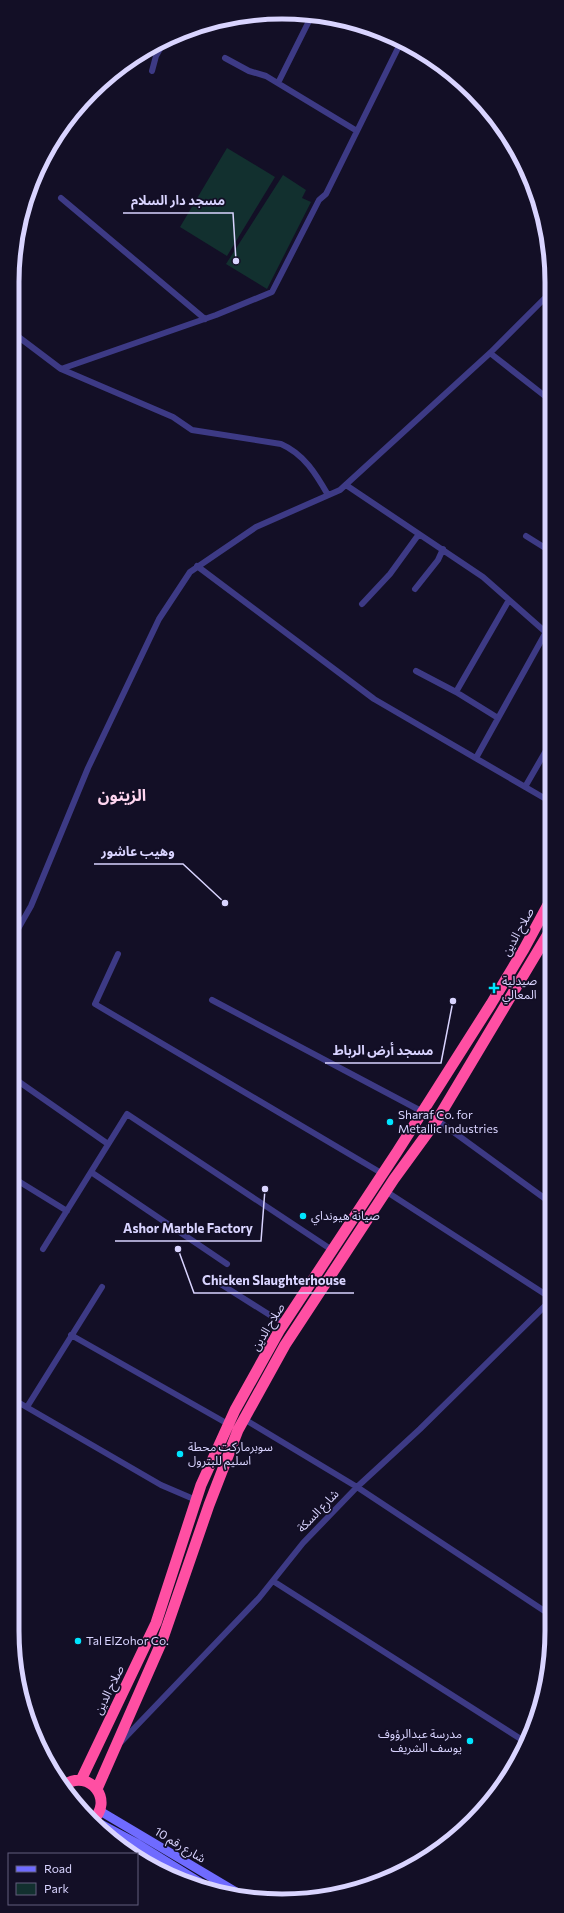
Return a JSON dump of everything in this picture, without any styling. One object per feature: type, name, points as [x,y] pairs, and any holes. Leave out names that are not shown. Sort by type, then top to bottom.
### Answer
[{"type":"highway","name":"صلاح الدين","points":[[81,1780],[156,1623],[201,1485],[228,1424],[284,1324],[423,1112],[524,949],[545,910]]},
{"type":"highway","name":"صلاح الدين","points":[[97,1789],[162,1641],[209,1505],[244,1419],[285,1345],[437,1120],[545,939]]},
{"type":"highway","points":[[67,1783],[81,1780],[91,1784],[97,1789],[100,1796],[95,1816]]},
{"type":"main road","name":"شارع رقم 10","points":[[97,1818],[228,1888]]},
{"type":"main road","name":"شارع رقم 10","points":[[98,1819],[195,1879]]},
{"type":"street","points":[[278,84],[309,21]]},
{"type":"street","points":[[61,369],[206,319],[272,292],[319,200],[326,194],[399,46]]},
{"type":"street","points":[[152,71],[156,56],[160,49]]},
{"type":"street","points":[[225,58],[278,84],[357,131]]},
{"type":"street","points":[[61,198],[206,319]]},
{"type":"street","points":[[19,927],[31,906],[88,768],[159,619],[190,572],[256,526],[340,490],[490,353],[545,298]]},
{"type":"street","points":[[19,337],[61,369],[173,418],[192,430],[281,444],[291,448],[298,453],[316,474],[328,495]]},
{"type":"street","points":[[490,353],[545,396]]},
{"type":"street","points":[[346,485],[483,577],[545,631]]},
{"type":"street","points":[[362,604],[390,574],[419,534]]},
{"type":"street","points":[[526,536],[545,548]]},
{"type":"street","points":[[415,589],[438,560],[443,549]]},
{"type":"street","points":[[197,566],[374,699],[545,799]]},
{"type":"street","points":[[456,692],[509,600]]},
{"type":"street","points":[[476,758],[545,639]]},
{"type":"street","points":[[416,671],[456,692],[498,718]]},
{"type":"street","points":[[525,787],[545,751]]},
{"type":"street","points":[[118,954],[95,1004],[383,1174]]},
{"type":"street","points":[[212,1000],[423,1112]]},
{"type":"street","points":[[19,1082],[108,1144]]},
{"type":"street","points":[[43,1249],[127,1114],[332,1250]]},
{"type":"street","points":[[437,1120],[545,1199]]},
{"type":"street","points":[[91,1172],[227,1264]]},
{"type":"street","points":[[19,1181],[67,1211]]},
{"type":"street","points":[[387,1192],[545,1294]]},
{"type":"street","points":[[219,1283],[284,1324]]},
{"type":"street","points":[[27,1407],[102,1287]]},
{"type":"street","name":"شارع السكة","points":[[114,1749],[232,1627],[273,1581],[303,1543],[357,1487],[420,1429],[545,1306]]},
{"type":"street","points":[[71,1335],[228,1424]]},
{"type":"street","points":[[19,1403],[162,1485],[196,1500]]},
{"type":"street","points":[[244,1419],[357,1487],[545,1611]]},
{"type":"street","points":[[273,1581],[522,1739]]},
{"type":"green space","points":[[227,148],[275,177],[227,256],[180,227]]},
{"type":"green space","points":[[283,175],[306,190],[302,198],[311,202],[267,289],[226,264]]},
{"type":"place","name":"مسجد دار السلام","points":[[236,261]]},
{"type":"place","name":"وهيب عاشور","points":[[225,903]]},
{"type":"place","name":"صيدلية المعالي","points":[[494,988]]},
{"type":"place","name":"مسجد أرض الرباط","points":[[453,1001]]},
{"type":"place","name":"Sharaf Co. for Metallic Industries","points":[[390,1122]]},
{"type":"place","name":"Ashor Marble Factory","points":[[265,1189]]},
{"type":"place","name":"صيانة هيونداي","points":[[303,1216]]},
{"type":"place","name":"Chicken Slaughterhouse","points":[[178,1249]]},
{"type":"place","name":"سوبرماركت محطة اسليم للبترول","points":[[180,1454]]},
{"type":"place","name":"Tal ElZohor Co.","points":[[78,1641]]},
{"type":"place","name":"مدرسة عبدالرؤوف يوسف الشريف","points":[[470,1741]]},
{"type":"district","name":"الزيتون","points":[[122,795]]}]
